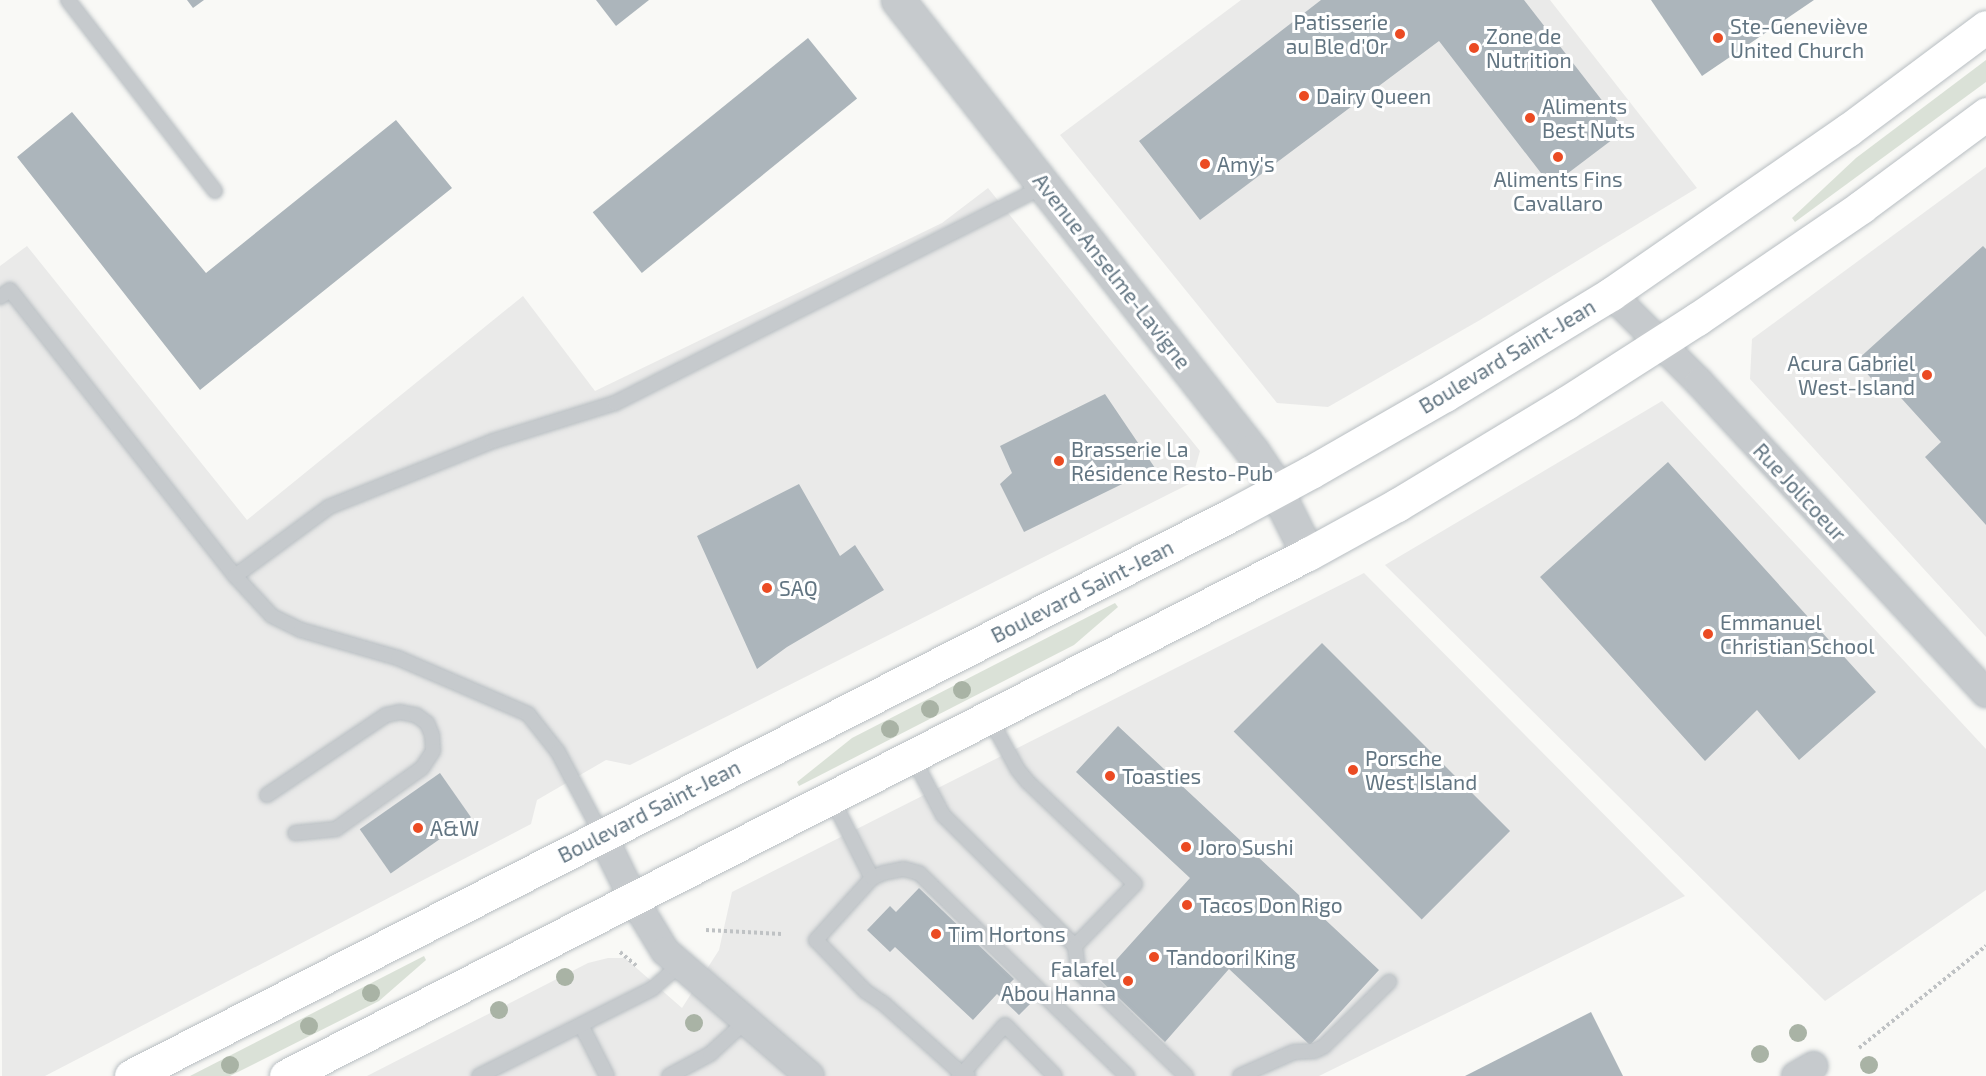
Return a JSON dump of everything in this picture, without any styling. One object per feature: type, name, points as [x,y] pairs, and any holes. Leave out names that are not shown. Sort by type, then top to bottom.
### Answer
[{"type":"main road","name":"Boulevard Saint-Jean","points":[[131,1076],[1233,514],[1445,395],[1611,294],[1848,130],[1986,27]]},
{"type":"main road","points":[[286,1076],[1308,554],[1397,505],[1662,343],[1861,207],[1986,114]]},
{"type":"street","name":"Avenue Anselme-Lavigne","points":[[898,0],[1252,451],[1308,554]]},
{"type":"street","name":"Rue Jolicoeur","points":[[1611,294],[1662,343],[1986,693]]},
{"type":"street","points":[[602,835],[634,900],[665,951],[810,1076]]},
{"type":"lane","points":[[68,0],[214,191]]},
{"type":"lane","points":[[235,576],[329,507],[493,441],[615,403],[1045,186]]},
{"type":"lane","points":[[0,297],[10,290],[235,576],[272,616],[301,630],[398,658],[528,714],[558,752],[602,835]]},
{"type":"lane","points":[[267,795],[386,715],[400,712],[416,714],[427,723],[432,735],[433,751],[422,768],[336,829],[295,833]]},
{"type":"lane","points":[[989,717],[1018,770],[1027,781],[1135,884],[1075,946]]},
{"type":"lane","points":[[912,756],[943,815],[1075,946],[1078,971],[1186,1076]]},
{"type":"lane","points":[[831,797],[872,878]]},
{"type":"lane","points":[[1055,1076],[1005,1025],[963,1075],[883,1003],[866,991],[816,940],[872,878],[883,873],[904,869],[919,873],[1127,1076]]},
{"type":"lane","points":[[479,1076],[652,989],[680,965]]},
{"type":"lane","points":[[1240,1076],[1294,1052],[1314,1052],[1323,1047],[1389,982]]},
{"type":"lane","points":[[669,1076],[710,1054],[747,1021]]},
{"type":"lane","points":[[581,1024],[607,1076]]},
{"type":"path","points":[[706,930],[782,934]]},
{"type":"path","points":[[1859,1048],[1986,946]]},
{"type":"shaded area","points":[[1241,0],[1550,0],[1697,188],[1480,320],[1328,407],[1277,403],[1060,135]]},
{"type":"shaded area","points":[[1986,60],[1986,82],[1795,222],[1792,218],[1856,158]]},
{"type":"shaded area","points":[[1986,167],[1986,637],[1750,379],[1752,339]]},
{"type":"shaded area","points":[[988,188],[1200,451],[1191,483],[630,765],[606,760],[537,800],[531,824],[45,1076],[2,1076],[0,266],[27,246],[247,520],[523,296],[595,391],[942,223]]},
{"type":"shaded area","points":[[1662,401],[1986,749],[1986,890],[1825,1001],[1385,565]]},
{"type":"shaded area","points":[[1364,573],[1685,896],[1319,1076],[367,1076],[588,963],[608,958],[625,958],[682,1008],[719,950],[732,892]]},
{"type":"shaded area","points":[[1115,603],[1118,607],[1074,645],[799,786],[797,782],[852,738]]},
{"type":"shaded area","points":[[424,956],[426,960],[379,1001],[230,1076],[190,1076]]},
{"type":"building","points":[[187,0],[204,0],[193,8]]},
{"type":"building","points":[[596,0],[649,0],[616,26]]},
{"type":"building","points":[[1321,0],[1524,0],[1625,130],[1551,186],[1439,41],[1200,220],[1139,141]]},
{"type":"building","name":"Ste-Geneviève United Church","points":[[1651,0],[1814,0],[1702,76]]},
{"type":"building","points":[[808,38],[857,99],[642,273],[593,212]]},
{"type":"building","points":[[72,112],[206,273],[396,120],[452,188],[200,390],[17,157]]},
{"type":"building","name":"Acura Gabriel West-Island","points":[[1983,246],[1986,249],[1986,525],[1925,457],[1941,442],[1892,388],[1885,394],[1856,361]]},
{"type":"building","points":[[1105,394],[1155,468],[1024,532],[1000,484],[1012,473],[1000,446]]},
{"type":"building","name":"Emmanuel Christian School","points":[[1668,462],[1876,692],[1799,760],[1757,710],[1705,761],[1540,577]]},
{"type":"building","points":[[799,484],[840,556],[855,545],[884,590],[787,647],[757,669],[697,536]]},
{"type":"building","points":[[1322,643],[1510,831],[1422,919],[1234,731]]},
{"type":"building","points":[[1118,726],[1379,970],[1310,1045],[1229,969],[1165,1042],[1099,979],[1190,878],[1076,772]]},
{"type":"building","points":[[440,773],[471,817],[391,873],[360,829]]},
{"type":"building","points":[[919,888],[1014,979],[1010,983],[1031,1003],[1019,1015],[997,994],[973,1020],[895,947],[890,952],[867,930],[890,906],[896,912]]},
{"type":"building","points":[[1591,1012],[1623,1076],[1465,1076]]},
{"type":"place","name":"Patisserie au Ble d'Or","points":[[1400,34]]},
{"type":"place","name":"Ste-Geneviève United Church","points":[[1718,38]]},
{"type":"place","name":"Zone de Nutrition","points":[[1474,48]]},
{"type":"place","name":"Dairy Queen","points":[[1304,96]]},
{"type":"place","name":"Aliments Best Nuts","points":[[1530,118]]},
{"type":"place","name":"Aliments Fins Cavallaro","points":[[1558,157]]},
{"type":"place","name":"Amy's","points":[[1205,164]]},
{"type":"place","name":"Acura Gabriel West-Island","points":[[1927,375]]},
{"type":"place","name":"Brasserie La Résidence Resto-Pub","points":[[1059,461]]},
{"type":"place","name":"SAQ","points":[[767,588]]},
{"type":"place","name":"Emmanuel Christian School","points":[[1708,634]]},
{"type":"place","name":"Porsche West Island","points":[[1353,770]]},
{"type":"place","name":"Toasties","points":[[1110,776]]},
{"type":"place","name":"A&W","points":[[418,828]]},
{"type":"place","name":"Joro Sushi","points":[[1186,847]]},
{"type":"place","name":"Tacos Don Rigo","points":[[1187,905]]},
{"type":"place","name":"Tim Hortons","points":[[936,934]]},
{"type":"place","name":"Tandoori King","points":[[1154,957]]},
{"type":"place","name":"Falafel Abou Hanna","points":[[1128,981]]}]
